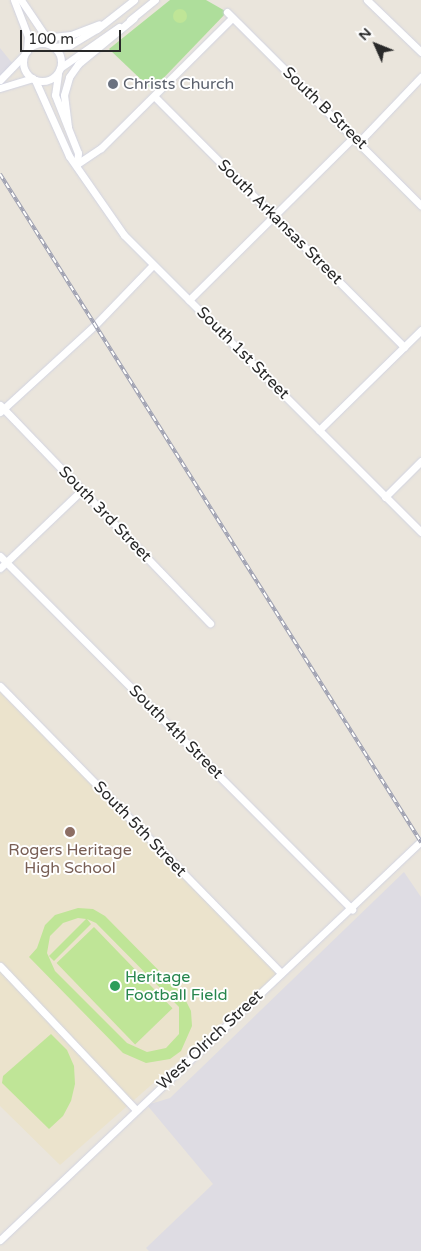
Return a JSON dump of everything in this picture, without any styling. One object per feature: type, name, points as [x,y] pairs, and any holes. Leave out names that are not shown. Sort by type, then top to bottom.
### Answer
[{"type":"street","points":[[14,0],[28,36],[24,65],[33,79]]},
{"type":"street","points":[[22,0],[43,34],[61,56],[59,71]]},
{"type":"street","points":[[0,80],[26,53],[41,43],[53,46],[70,44],[109,20],[134,0]]},
{"type":"street","points":[[0,88],[33,79],[50,80],[59,71],[134,18],[155,0]]},
{"type":"street","points":[[368,0],[421,52]]},
{"type":"street","name":"South B Street","points":[[155,97],[230,15],[421,205]]},
{"type":"street","name":"South 1st Street","points":[[68,127],[64,95],[69,77],[78,64],[134,18]]},
{"type":"street","points":[[43,34],[52,37],[71,35],[109,20]]},
{"type":"street","name":"South 1st Street","points":[[59,71],[55,95],[78,153],[77,164]]},
{"type":"street","points":[[189,300],[421,77]]},
{"type":"street","name":"South 1st Street","points":[[33,79],[64,147],[124,235],[421,532]]},
{"type":"street","points":[[77,164],[102,148],[155,97]]},
{"type":"street","name":"South Arkansas Street","points":[[155,97],[404,347]]},
{"type":"street","points":[[1,408],[95,324],[153,265]]},
{"type":"street","points":[[319,430],[421,330]]},
{"type":"street","name":"South 3rd Street","points":[[1,408],[210,623]]},
{"type":"street","points":[[385,497],[421,461]]},
{"type":"street","points":[[0,568],[82,490]]},
{"type":"street","name":"South 4th Street","points":[[0,556],[352,909]]},
{"type":"street","name":"South 5th Street","points":[[0,686],[280,972]]},
{"type":"street","name":"West Olrich Street","points":[[0,1240],[280,972],[352,909],[421,841]]},
{"type":"street","points":[[0,966],[136,1110]]},
{"type":"shaded area","points":[[0,48],[13,64],[0,77]]},
{"type":"shaded area","name":"Rogers Heritage High School","points":[[0,692],[280,972],[60,1165],[0,1106]]},
{"type":"shaded area","points":[[404,872],[421,897],[421,1251],[149,1251],[146,1248],[213,1184],[147,1105],[170,1098]]},
{"type":"green space","points":[[170,0],[206,0],[227,12],[152,90],[109,49]]},
{"type":"green space","points":[[180,9],[185,11],[187,16],[185,21],[180,23],[175,21],[173,16],[175,11]]},
{"type":"green space","points":[[78,908],[93,909],[105,916],[183,995],[191,1011],[192,1026],[181,1051],[170,1059],[146,1063],[123,1053],[29,957],[37,948],[45,925],[55,915]],"holes":[[[78,918],[86,919],[49,956],[54,961],[91,924],[87,919],[96,923],[179,1007],[179,1034],[166,1048],[147,1052],[127,1043],[55,971],[47,953],[50,936],[63,923]]]},
{"type":"green space","name":"Heritage Football Field","points":[[94,927],[172,1008],[135,1044],[57,963]]},
{"type":"green space","points":[[51,1034],[67,1050],[74,1066],[75,1084],[71,1101],[63,1116],[49,1129],[2,1083],[3,1076]]},
{"type":"railway","points":[[0,174],[421,842]]},
{"type":"place","name":"Christs Church","points":[[113,84]]},
{"type":"place","name":"Rogers Heritage High School","points":[[70,832]]},
{"type":"place","name":"Heritage Football Field","points":[[115,986]]}]
